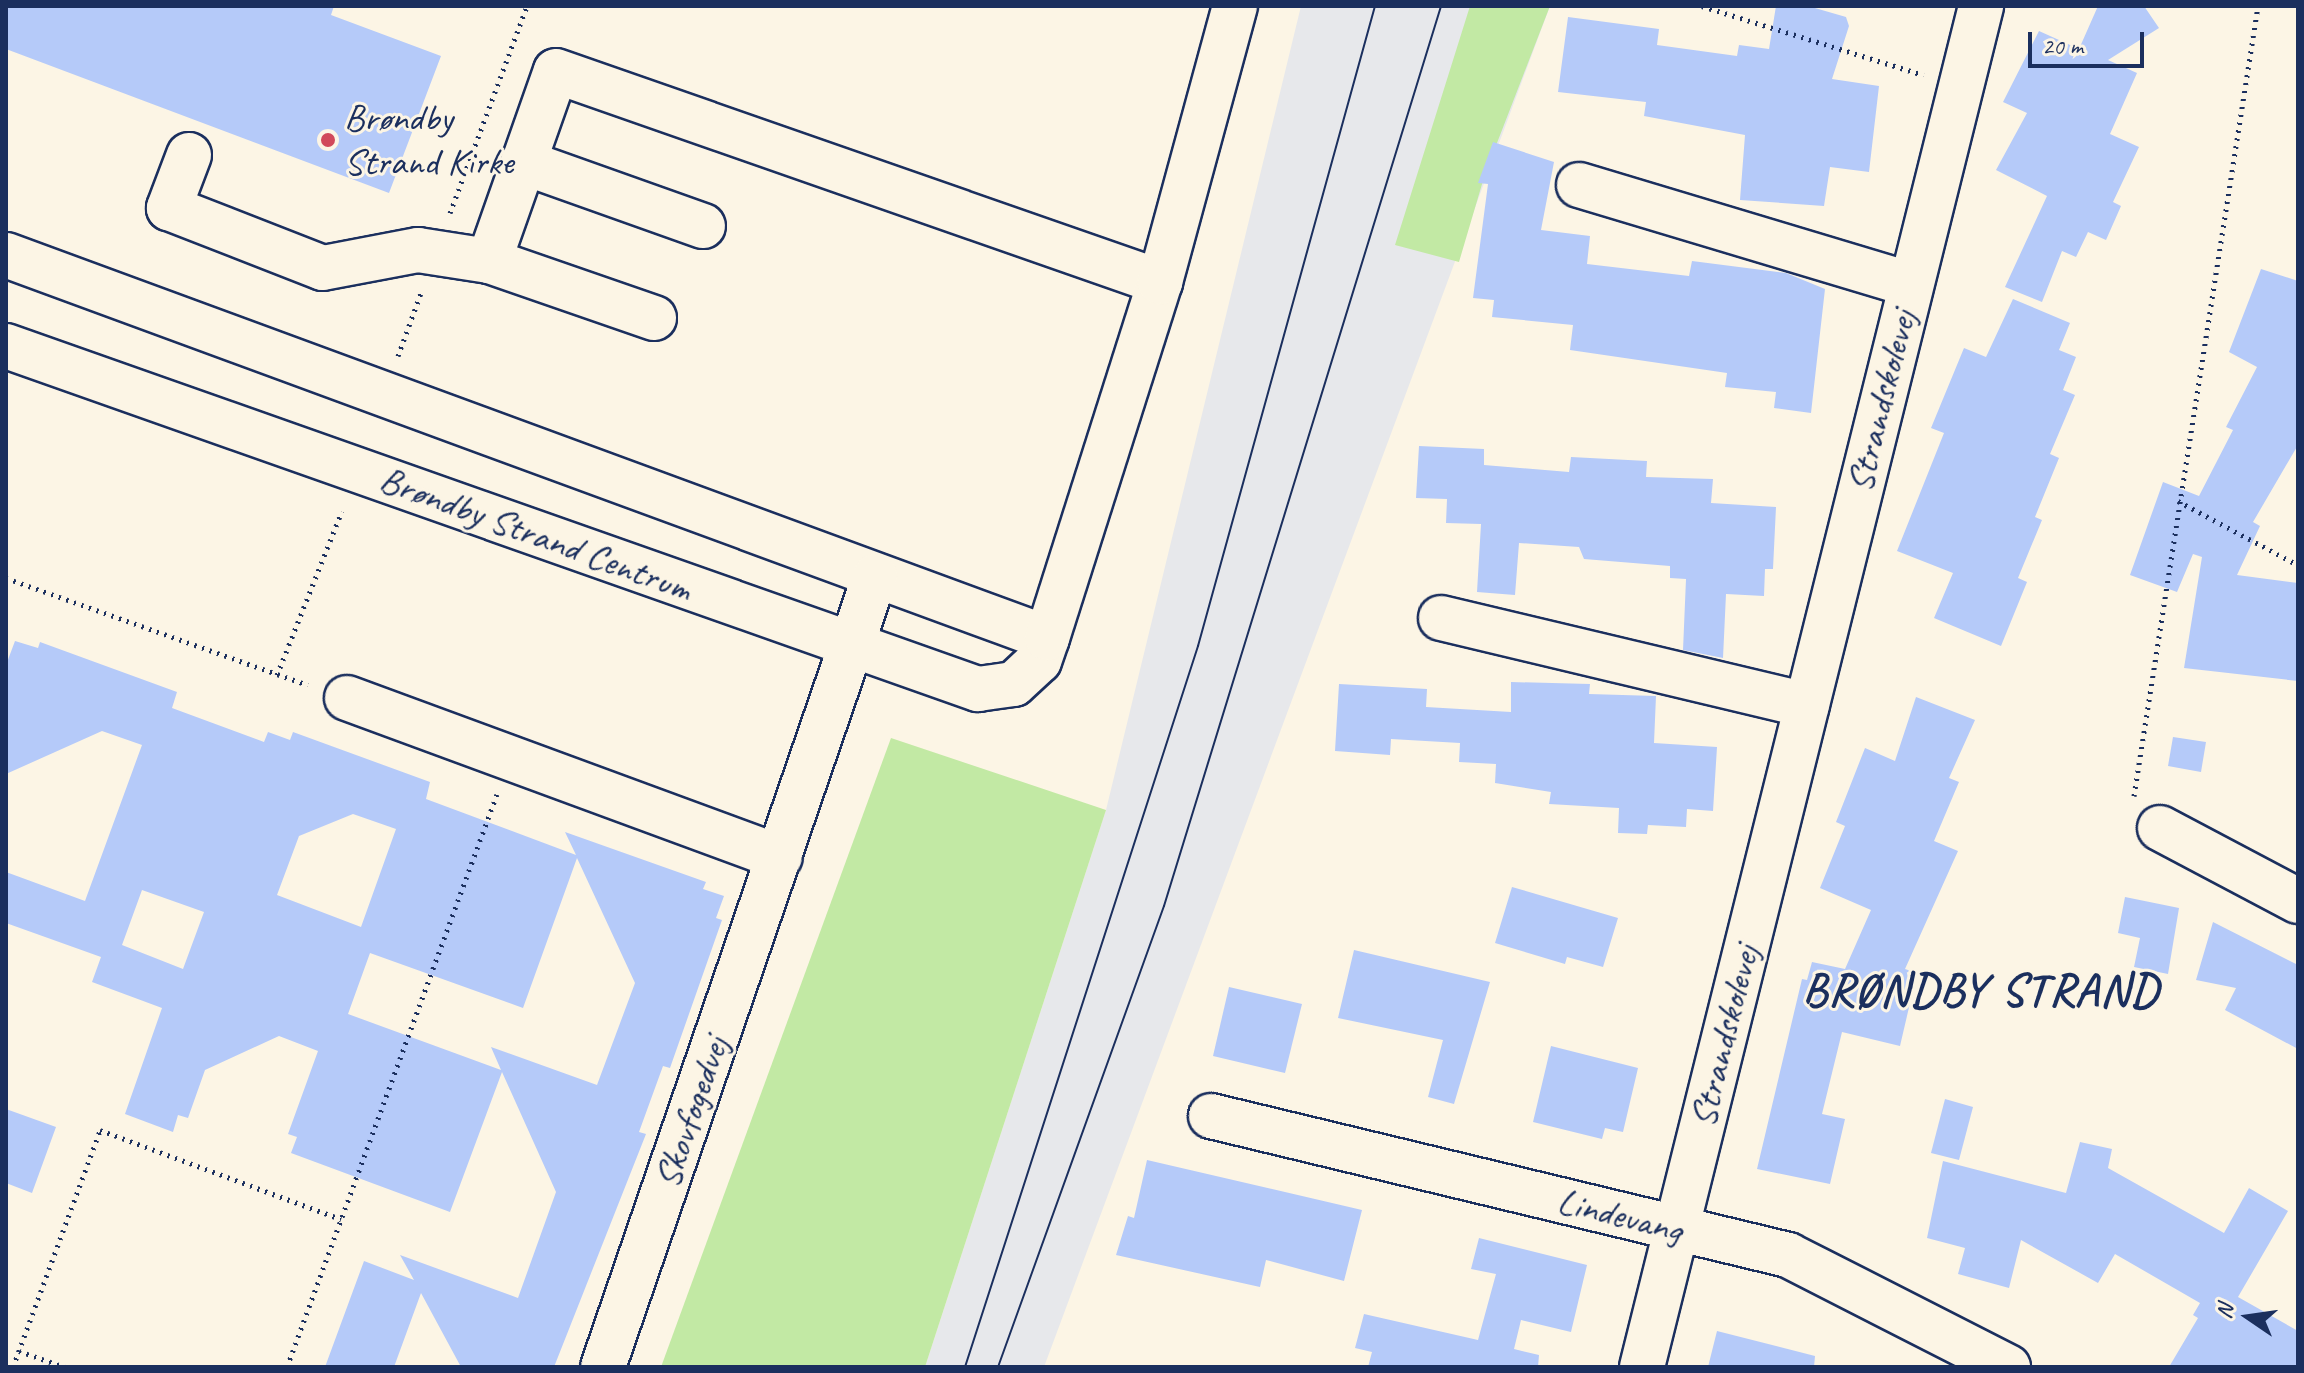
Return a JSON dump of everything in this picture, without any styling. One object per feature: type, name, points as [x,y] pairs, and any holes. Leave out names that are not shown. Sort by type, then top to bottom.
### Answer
[{"type":"street","name":"Brøndby Strand Centrum","points":[[6,346],[978,689],[1014,684],[1039,661],[1047,638],[1160,282],[1235,6]]},
{"type":"street","name":"Strandskolevej","points":[[1642,1367],[1981,6]]},
{"type":"street","points":[[489,261],[556,71],[1160,282]]},
{"type":"street","points":[[189,155],[169,208],[323,268],[418,250],[489,261],[654,318]]},
{"type":"street","points":[[523,162],[703,226]]},
{"type":"street","name":"Strandskolevej","points":[[1579,185],[1910,284]]},
{"type":"street","name":"Brøndby Strand Centrum","points":[[6,255],[1047,638]]},
{"type":"street","name":"Skovfogedvej","points":[[603,1367],[875,576]]},
{"type":"street","points":[[1441,618],[1807,705]]},
{"type":"street","points":[[347,698],[780,857]]},
{"type":"street","points":[[2160,828],[2298,901]]},
{"type":"street","name":"Lindevang","points":[[1211,1116],[1788,1255],[2008,1367]]},
{"type":"path","points":[[394,364],[527,6]]},
{"type":"path","points":[[1702,6],[1960,86]]},
{"type":"path","points":[[2160,828],[2143,800],[2130,794],[2258,6]]},
{"type":"path","points":[[2178,501],[2298,565]]},
{"type":"path","points":[[277,675],[342,511]]},
{"type":"path","points":[[6,578],[347,698]]},
{"type":"path","points":[[287,1367],[510,760]]},
{"type":"path","points":[[13,1367],[100,1130],[341,1219]]},
{"type":"path","points":[[19,1351],[65,1367]]},
{"type":"shaded area","points":[[1301,6],[1550,6],[1044,1367],[925,1367],[1106,810]]},
{"type":"green space","points":[[1470,6],[1550,6],[1485,174],[1459,262],[1395,245]]},
{"type":"green space","points":[[891,738],[1106,810],[925,1367],[661,1367]]},
{"type":"building","name":"Brøndby Strand Kirke","points":[[6,6],[334,6],[331,15],[441,56],[389,193],[6,49]]},
{"type":"building","points":[[1776,6],[1808,6],[1846,17],[1849,26],[1832,79],[1879,86],[1869,172],[1830,167],[1824,206],[1740,200],[1745,135],[1644,116],[1646,102],[1558,92],[1568,17],[1659,29],[1657,45],[1737,56],[1739,45],[1769,49]]},
{"type":"building","points":[[2098,6],[2144,6],[2159,28],[2108,60],[2137,73],[2110,134],[2139,147],[2113,202],[2121,206],[2106,240],[2088,232],[2076,257],[2062,251],[2042,302],[2005,287],[2047,196],[1996,170],[2027,113],[2003,102],[2039,31],[2079,49]]},
{"type":"building","points":[[1493,142],[1554,162],[1541,230],[1590,236],[1587,264],[1689,276],[1692,261],[1786,273],[1825,289],[1811,413],[1774,408],[1776,392],[1725,387],[1727,373],[1570,350],[1573,325],[1492,317],[1494,300],[1473,298],[1488,184],[1478,183]]},
{"type":"building","points":[[2261,269],[2298,281],[2298,445],[2253,522],[2260,526],[2237,575],[2298,583],[2298,681],[2184,668],[2202,557],[2193,554],[2177,592],[2130,575],[2163,482],[2199,496],[2233,430],[2226,427],[2257,367],[2229,352]]},
{"type":"building","points":[[2013,299],[2070,323],[2059,350],[2076,357],[2063,390],[2075,395],[2050,454],[2059,458],[2035,517],[2042,520],[2018,578],[2027,582],[2001,646],[1934,618],[1953,573],[1897,551],[1944,433],[1931,428],[1964,348],[1986,357]]},
{"type":"building","points":[[1419,446],[1484,449],[1484,465],[1569,472],[1571,457],[1647,461],[1646,477],[1713,479],[1711,503],[1776,507],[1773,569],[1765,569],[1764,596],[1726,594],[1723,658],[1683,650],[1686,579],[1670,578],[1670,566],[1584,559],[1579,547],[1519,543],[1515,595],[1477,592],[1481,524],[1446,523],[1447,499],[1416,498]]},
{"type":"building","points":[[15,641],[38,648],[40,642],[177,692],[172,708],[264,742],[268,732],[290,740],[293,732],[430,782],[426,799],[576,855],[565,832],[706,882],[703,889],[724,896],[716,918],[722,920],[670,1068],[663,1066],[639,1132],[646,1134],[554,1367],[461,1367],[421,1293],[394,1367],[325,1367],[364,1261],[414,1280],[400,1255],[518,1298],[556,1192],[502,1072],[450,1212],[291,1153],[297,1137],[288,1134],[318,1051],[279,1036],[205,1070],[188,1118],[178,1115],[173,1132],[125,1114],[162,1008],[92,982],[101,957],[6,923],[6,872],[85,901],[142,745],[102,731],[6,774],[6,665]],"holes":[[[353,814],[396,829],[361,927],[277,895],[299,836]],[[577,858],[635,983],[597,1085],[491,1047],[501,1070],[348,1014],[370,953],[523,1008]],[[142,890],[204,912],[183,969],[122,945]]]},
{"type":"building","points":[[1511,682],[1590,684],[1589,694],[1656,696],[1654,743],[1717,747],[1713,811],[1687,809],[1686,827],[1648,825],[1647,834],[1618,833],[1619,808],[1549,804],[1551,792],[1495,783],[1496,764],[1459,762],[1460,743],[1391,739],[1390,755],[1335,751],[1339,684],[1427,689],[1426,707],[1511,712]]},
{"type":"building","points":[[1916,697],[1975,720],[1949,778],[1959,782],[1934,841],[1958,851],[1905,969],[1917,973],[1900,1046],[1842,1032],[1822,1114],[1845,1119],[1830,1184],[1757,1169],[1802,979],[1807,980],[1812,962],[1845,969],[1871,910],[1820,888],[1845,826],[1836,822],[1865,748],[1895,761]]},
{"type":"building","points":[[2173,737],[2206,742],[2201,772],[2168,766]]},
{"type":"building","points":[[1512,887],[1618,918],[1603,967],[1567,957],[1565,964],[1495,943]]},
{"type":"building","points":[[2125,897],[2179,908],[2168,974],[2134,967],[2140,938],[2118,933]]},
{"type":"building","points":[[2213,922],[2298,965],[2298,1049],[2225,1010],[2236,988],[2196,980]]},
{"type":"building","points":[[1354,950],[1490,982],[1454,1104],[1428,1097],[1443,1040],[1338,1018]]},
{"type":"building","points":[[1229,987],[1302,1004],[1285,1073],[1213,1056]]},
{"type":"building","points":[[1551,1046],[1638,1068],[1623,1132],[1605,1128],[1602,1139],[1533,1122]]},
{"type":"building","points":[[1945,1099],[1973,1107],[1959,1160],[1931,1153]]},
{"type":"building","points":[[6,1109],[56,1127],[32,1193],[6,1183]]},
{"type":"building","points":[[2080,1142],[2112,1149],[2108,1168],[2224,1233],[2249,1188],[2288,1211],[2238,1297],[2298,1331],[2298,1367],[2169,1367],[2198,1318],[2193,1315],[2200,1303],[2115,1254],[2098,1283],[2021,1240],[2009,1288],[1958,1274],[1965,1248],[1927,1238],[1943,1161],[2066,1193]]},
{"type":"building","points":[[1147,1160],[1362,1210],[1344,1281],[1266,1260],[1260,1287],[1116,1255],[1128,1216],[1134,1218]]},
{"type":"building","points":[[1479,1238],[1587,1265],[1571,1332],[1521,1320],[1514,1349],[1539,1355],[1538,1367],[1368,1367],[1372,1352],[1355,1348],[1364,1314],[1478,1340],[1496,1274],[1471,1269]]},
{"type":"building","points":[[1717,1331],[1815,1356],[1814,1367],[1708,1367]]},
{"type":"tram line","points":[[965,1367],[1198,646],[1375,6]]},
{"type":"tram line","points":[[998,1367],[1164,906],[1441,6]]},
{"type":"place","name":"Brøndby Strand Kirke","points":[[328,140]]},
{"type":"district","name":"BRØNDBY STRAND","points":[[1981,990]]}]
